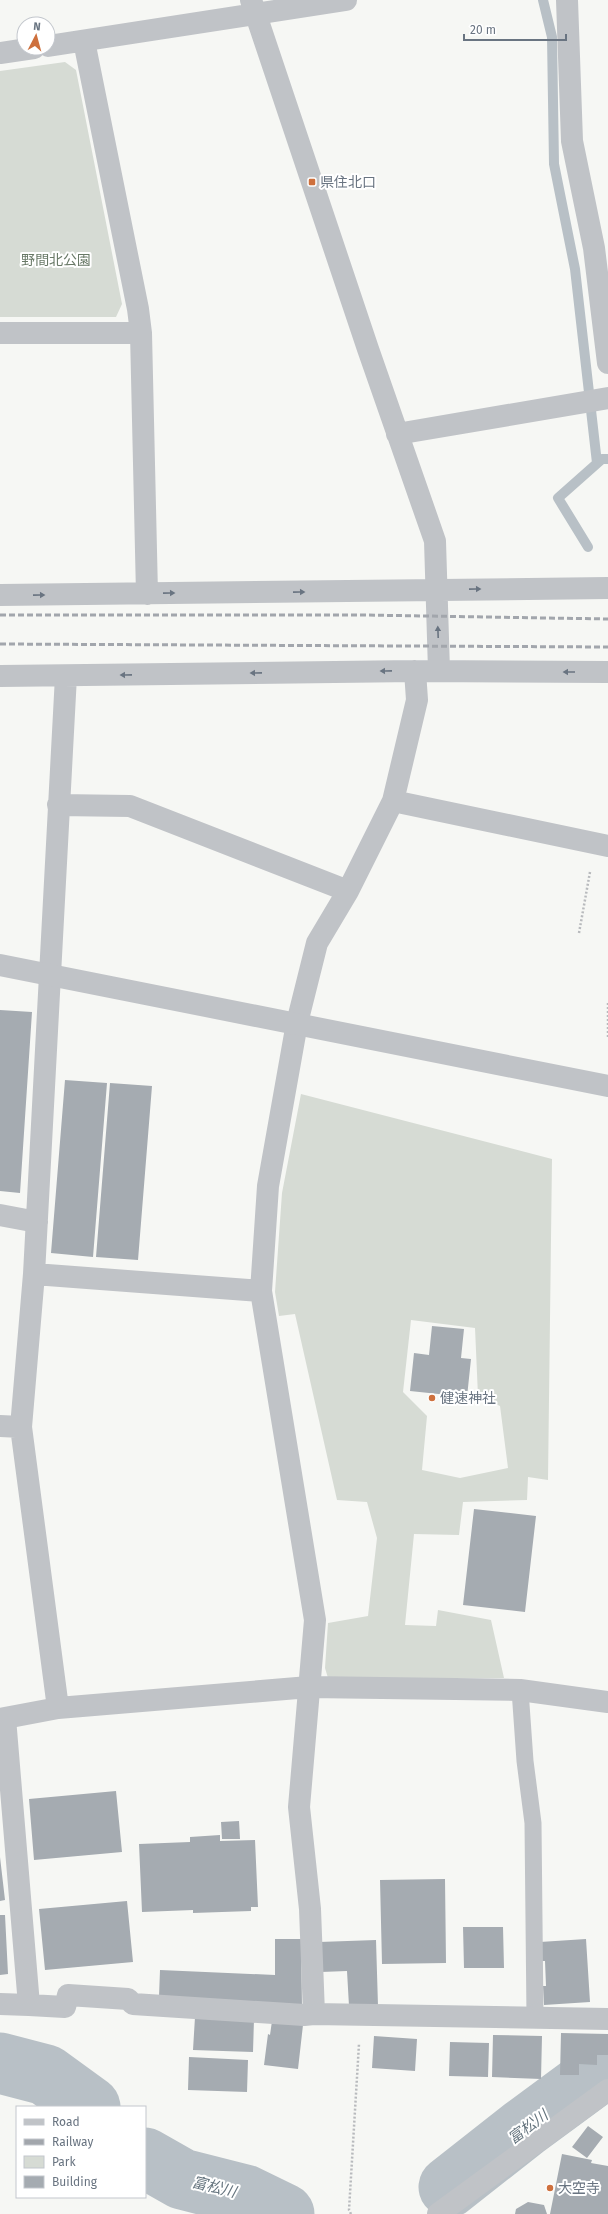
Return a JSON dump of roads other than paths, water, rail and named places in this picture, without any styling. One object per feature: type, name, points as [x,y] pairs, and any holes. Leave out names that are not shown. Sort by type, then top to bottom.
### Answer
[{"type":"street","points":[[56,45],[254,7],[346,0]]},
{"type":"street","points":[[567,0],[572,141],[601,246],[608,363]]},
{"type":"street","points":[[254,7],[397,434],[435,541],[439,671]]},
{"type":"street","points":[[84,40],[138,309],[141,333],[147,594]]},
{"type":"street","points":[[0,53],[16,51]]},
{"type":"street","points":[[0,334],[141,333]]},
{"type":"street","points":[[397,434],[608,398]]},
{"type":"street","points":[[0,595],[608,588]]},
{"type":"street","points":[[314,2014],[310,1909],[299,1807],[315,1620],[261,1292],[268,1186],[297,1023],[317,943],[348,891],[393,801],[417,700],[415,671]]},
{"type":"street","points":[[0,676],[415,671],[608,672]]},
{"type":"street","points":[[58,1708],[10,1426],[34,1274],[66,676]]},
{"type":"street","points":[[393,801],[602,845]]},
{"type":"street","points":[[58,805],[130,806],[348,891]]},
{"type":"street","points":[[0,965],[608,1086]]},
{"type":"street","points":[[0,1215],[37,1222]]},
{"type":"street","points":[[34,1274],[261,1292]]},
{"type":"street","points":[[29,2005],[2,1719],[58,1708],[309,1687],[520,1690],[608,1702]]},
{"type":"street","points":[[0,2004],[66,2007],[68,1995],[128,1999],[132,2004],[304,2015],[608,2019]]},
{"type":"street","points":[[438,2214],[608,2090]]},
{"type":"lane","points":[[520,1690],[525,1761],[533,1823],[534,2018]]},
{"type":"waterway","points":[[543,0],[552,37],[554,164],[575,269],[597,463]]},
{"type":"waterway","points":[[588,547],[558,498],[602,459],[608,459]]},
{"type":"waterway","name":"富松川","points":[[0,2063],[46,2075],[89,2106]]},
{"type":"waterway","name":"富松川","points":[[449,2187],[524,2128],[608,2066]]},
{"type":"waterway","name":"富松川","points":[[146,2159],[182,2179],[245,2195],[284,2214]]},
{"type":"railway","points":[[0,615],[364,615],[608,619]]},
{"type":"railway","points":[[0,644],[608,647]]},
{"type":"place","name":"県住北口","points":[[312,182]]},
{"type":"place","name":"健速神社","points":[[432,1398]]},
{"type":"place","name":"大空寺","points":[[550,2188]]},
{"type":"park label","name":"野間北公園","points":[[56,260]]}]
